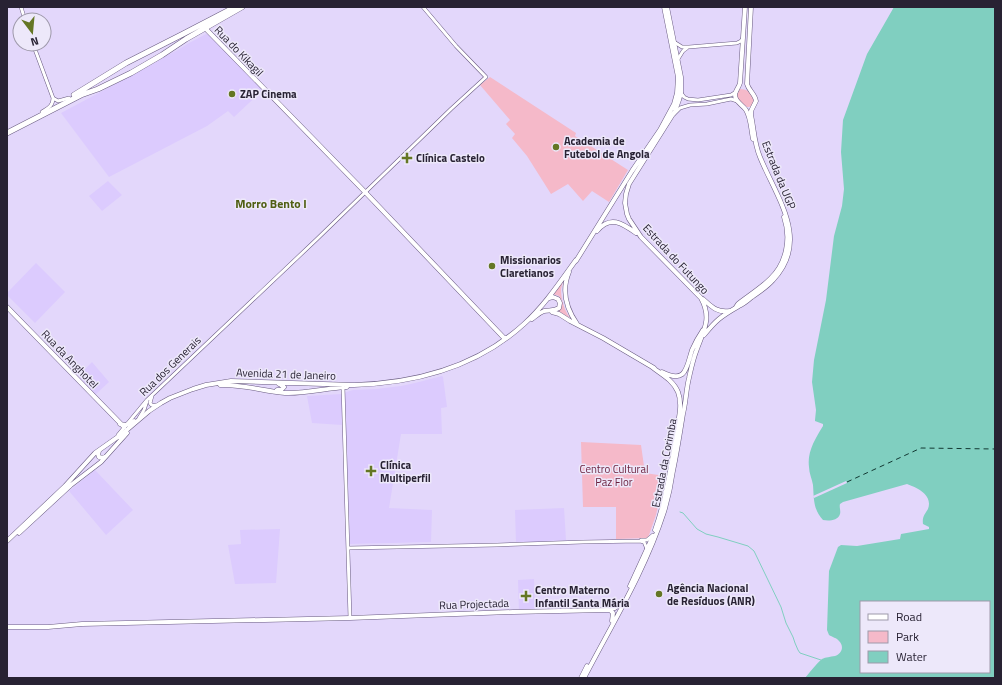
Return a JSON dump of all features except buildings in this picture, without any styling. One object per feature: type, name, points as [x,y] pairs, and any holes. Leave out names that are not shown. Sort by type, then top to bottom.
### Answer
[{"type":"highway","points":[[7,132],[69,98],[117,67],[235,7]]},
{"type":"highway","points":[[7,132],[75,98],[123,78],[186,39],[242,7]]},
{"type":"highway","points":[[133,59],[131,66],[134,69],[139,69]]},
{"type":"highway","points":[[117,67],[122,67],[126,70],[126,75],[123,78]]},
{"type":"main road","name":"Estrada do Futungo","points":[[666,7],[678,59],[681,77],[681,93],[678,105],[672,117],[629,184],[625,203],[627,214],[632,225],[641,237],[701,298],[706,310],[706,325],[693,362],[685,402]]},
{"type":"main road","name":"Estrada do Futungo","points":[[577,324],[566,304],[565,286],[568,274],[632,171],[666,121],[676,99],[678,77],[666,7]]},
{"type":"main road","points":[[745,7],[740,83],[735,97],[745,109],[754,107]]},
{"type":"main road","name":"Estrada da UGP","points":[[702,338],[715,322],[745,302],[775,278],[784,265],[790,246],[788,221],[757,150],[751,113],[756,103],[756,98],[747,84],[751,7]]},
{"type":"main road","name":"Rua do Kikagil","points":[[205,28],[365,192],[505,339]]},
{"type":"main road","points":[[737,90],[744,87],[749,89]]},
{"type":"main road","name":"Estrada da UGP","points":[[736,307],[776,273],[784,256],[787,240],[787,227],[783,214],[756,152],[745,109]]},
{"type":"main road","points":[[585,246],[600,227],[605,223],[610,222],[624,224],[641,237]]},
{"type":"main road","name":"Avenida 21 de Janeiro","points":[[7,541],[65,486],[88,460],[137,420],[161,403],[181,393],[206,385],[232,381],[336,386],[343,388],[404,383],[433,376],[486,355],[510,339],[540,311],[576,260]]},
{"type":"main road","points":[[551,297],[557,298],[560,301],[557,309],[540,311],[551,297]]},
{"type":"main road","points":[[701,298],[716,310],[722,312],[730,311]]},
{"type":"main road","name":"Rua da Anghotel","points":[[7,307],[120,424],[125,426]]},
{"type":"main road","points":[[540,311],[555,313],[603,338],[652,367],[676,377],[680,376],[687,368],[696,341],[706,325]]},
{"type":"main road","name":"Avenida 21 de Janeiro","points":[[7,545],[68,488],[96,466],[138,422],[176,398],[218,385],[231,385],[272,392],[289,393],[336,386],[387,383],[433,374],[452,368],[490,350],[540,311]]},
{"type":"main road","name":"Estrada da Corimba","points":[[581,678],[612,621],[647,549],[666,495],[680,404],[678,393],[674,385],[652,367]]},
{"type":"main road","points":[[254,388],[279,391],[284,387],[280,384],[255,382]]},
{"type":"main road","points":[[298,385],[336,386],[303,391],[296,390],[295,388],[298,385]]},
{"type":"main road","name":"Estrada da Corimba","points":[[584,678],[627,598],[648,554],[660,524],[670,489],[685,402]]},
{"type":"main road","points":[[125,426],[137,420]]},
{"type":"main road","points":[[99,451],[99,457],[105,457]]},
{"type":"main road","points":[[88,460],[95,460],[97,463],[96,466]]},
{"type":"main road","points":[[606,610],[616,608],[621,603]]},
{"type":"main road","points":[[606,610],[610,610],[613,613],[612,621]]},
{"type":"main road","name":"Rua Projectada","points":[[7,627],[606,610]]},
{"type":"street","name":"Rua dos Generais","points":[[112,441],[147,400],[486,77],[456,46],[424,7]]},
{"type":"street","points":[[674,42],[682,47],[689,48],[737,43],[743,38]]},
{"type":"street","points":[[737,43],[741,44],[743,47]]},
{"type":"street","points":[[678,59],[683,51],[689,48]]},
{"type":"street","points":[[36,52],[53,98],[51,106],[42,112]]},
{"type":"street","points":[[681,93],[685,98],[690,100],[698,100],[731,95],[737,90]]},
{"type":"street","points":[[53,98],[58,101],[69,98]]},
{"type":"street","points":[[672,117],[680,108],[690,105],[707,104],[731,99],[737,101]]},
{"type":"street","points":[[690,100],[688,102],[690,105]]},
{"type":"street","points":[[343,388],[350,618]]},
{"type":"street","points":[[152,396],[150,400],[151,405],[156,406],[161,403]]},
{"type":"street","points":[[137,420],[144,410],[147,400]]},
{"type":"street","points":[[348,548],[637,541],[647,540],[653,535]]},
{"type":"street","points":[[637,541],[644,542],[647,549]]},
{"type":"shaded area","points":[[206,34],[210,35],[264,89],[234,117],[228,111],[207,126],[109,177],[61,113]]},
{"type":"shaded area","points":[[108,181],[122,195],[102,211],[89,196]]},
{"type":"shaded area","points":[[36,263],[65,292],[35,323],[7,295],[7,293]]},
{"type":"shaded area","points":[[92,362],[109,382],[95,395],[77,377]]},
{"type":"shaded area","name":"Clínica Multiperfil","points":[[442,376],[447,407],[441,408],[442,434],[401,434],[389,508],[432,510],[431,542],[350,544],[346,392],[353,390],[401,386]]},
{"type":"shaded area","points":[[342,394],[342,425],[312,423],[307,396]]},
{"type":"shaded area","points":[[95,470],[133,510],[106,535],[69,491]]},
{"type":"shaded area","points":[[564,508],[566,540],[516,543],[515,510]]},
{"type":"shaded area","points":[[280,529],[276,583],[235,584],[228,545],[241,544],[240,530]]},
{"type":"shaded area","name":"Centro Materno Infantil Santa Mária","points":[[534,579],[535,611],[519,612],[518,580]]},
{"type":"green space","name":"Academia de Futebol de Angola","points":[[490,77],[576,133],[575,136],[628,170],[609,202],[592,191],[583,201],[568,184],[551,194],[527,156],[512,138],[515,134],[506,124],[510,120],[480,85]]},
{"type":"green space","points":[[740,89],[746,90],[752,94],[754,99],[753,105],[747,107],[737,99],[736,93]]},
{"type":"green space","points":[[564,278],[561,289],[562,297],[570,318],[558,311],[561,307],[562,301],[559,296],[553,294]]},
{"type":"green space","name":"Centro Cultural Paz Flor","points":[[581,442],[641,445],[645,473],[665,476],[656,515],[648,538],[616,539],[616,507],[583,507]]},
{"type":"water","points":[[894,7],[995,7],[995,678],[805,678],[822,659],[835,656],[842,650],[841,643],[829,635],[827,630],[829,571],[838,547],[841,545],[857,546],[900,539],[901,534],[929,529],[929,527],[923,524],[924,516],[928,509],[928,500],[924,493],[907,484],[843,502],[840,504],[839,516],[830,520],[823,520],[817,512],[814,499],[813,485],[809,469],[809,456],[823,424],[815,421],[816,410],[812,382],[814,360],[826,300],[834,236],[842,206],[844,189],[841,152],[843,120],[867,54]]},
{"type":"pier","points":[[846,481],[847,483],[814,498],[813,496]]},
{"type":"waterway","points":[[680,512],[683,513],[697,529],[706,534],[748,546],[754,551],[781,607],[786,623],[798,650],[800,653],[821,660]]},
{"type":"ferry route","points":[[847,482],[921,448],[995,449]]},
{"type":"place","name":"ZAP Cinema","points":[[232,94]]},
{"type":"place","name":"Academia de Futebol de Angola","points":[[556,147]]},
{"type":"place","name":"Clínica Castelo","points":[[407,158]]},
{"type":"place","name":"Missionarios Claretianos","points":[[492,266]]},
{"type":"place","name":"Clínica Multiperfil","points":[[371,471]]},
{"type":"place","name":"Agência Nacional de Resíduos (ANR)","points":[[659,594]]},
{"type":"place","name":"Centro Materno Infantil Santa Mária","points":[[526,596]]},
{"type":"district","name":"Morro Bento I","points":[[271,204]]}]
